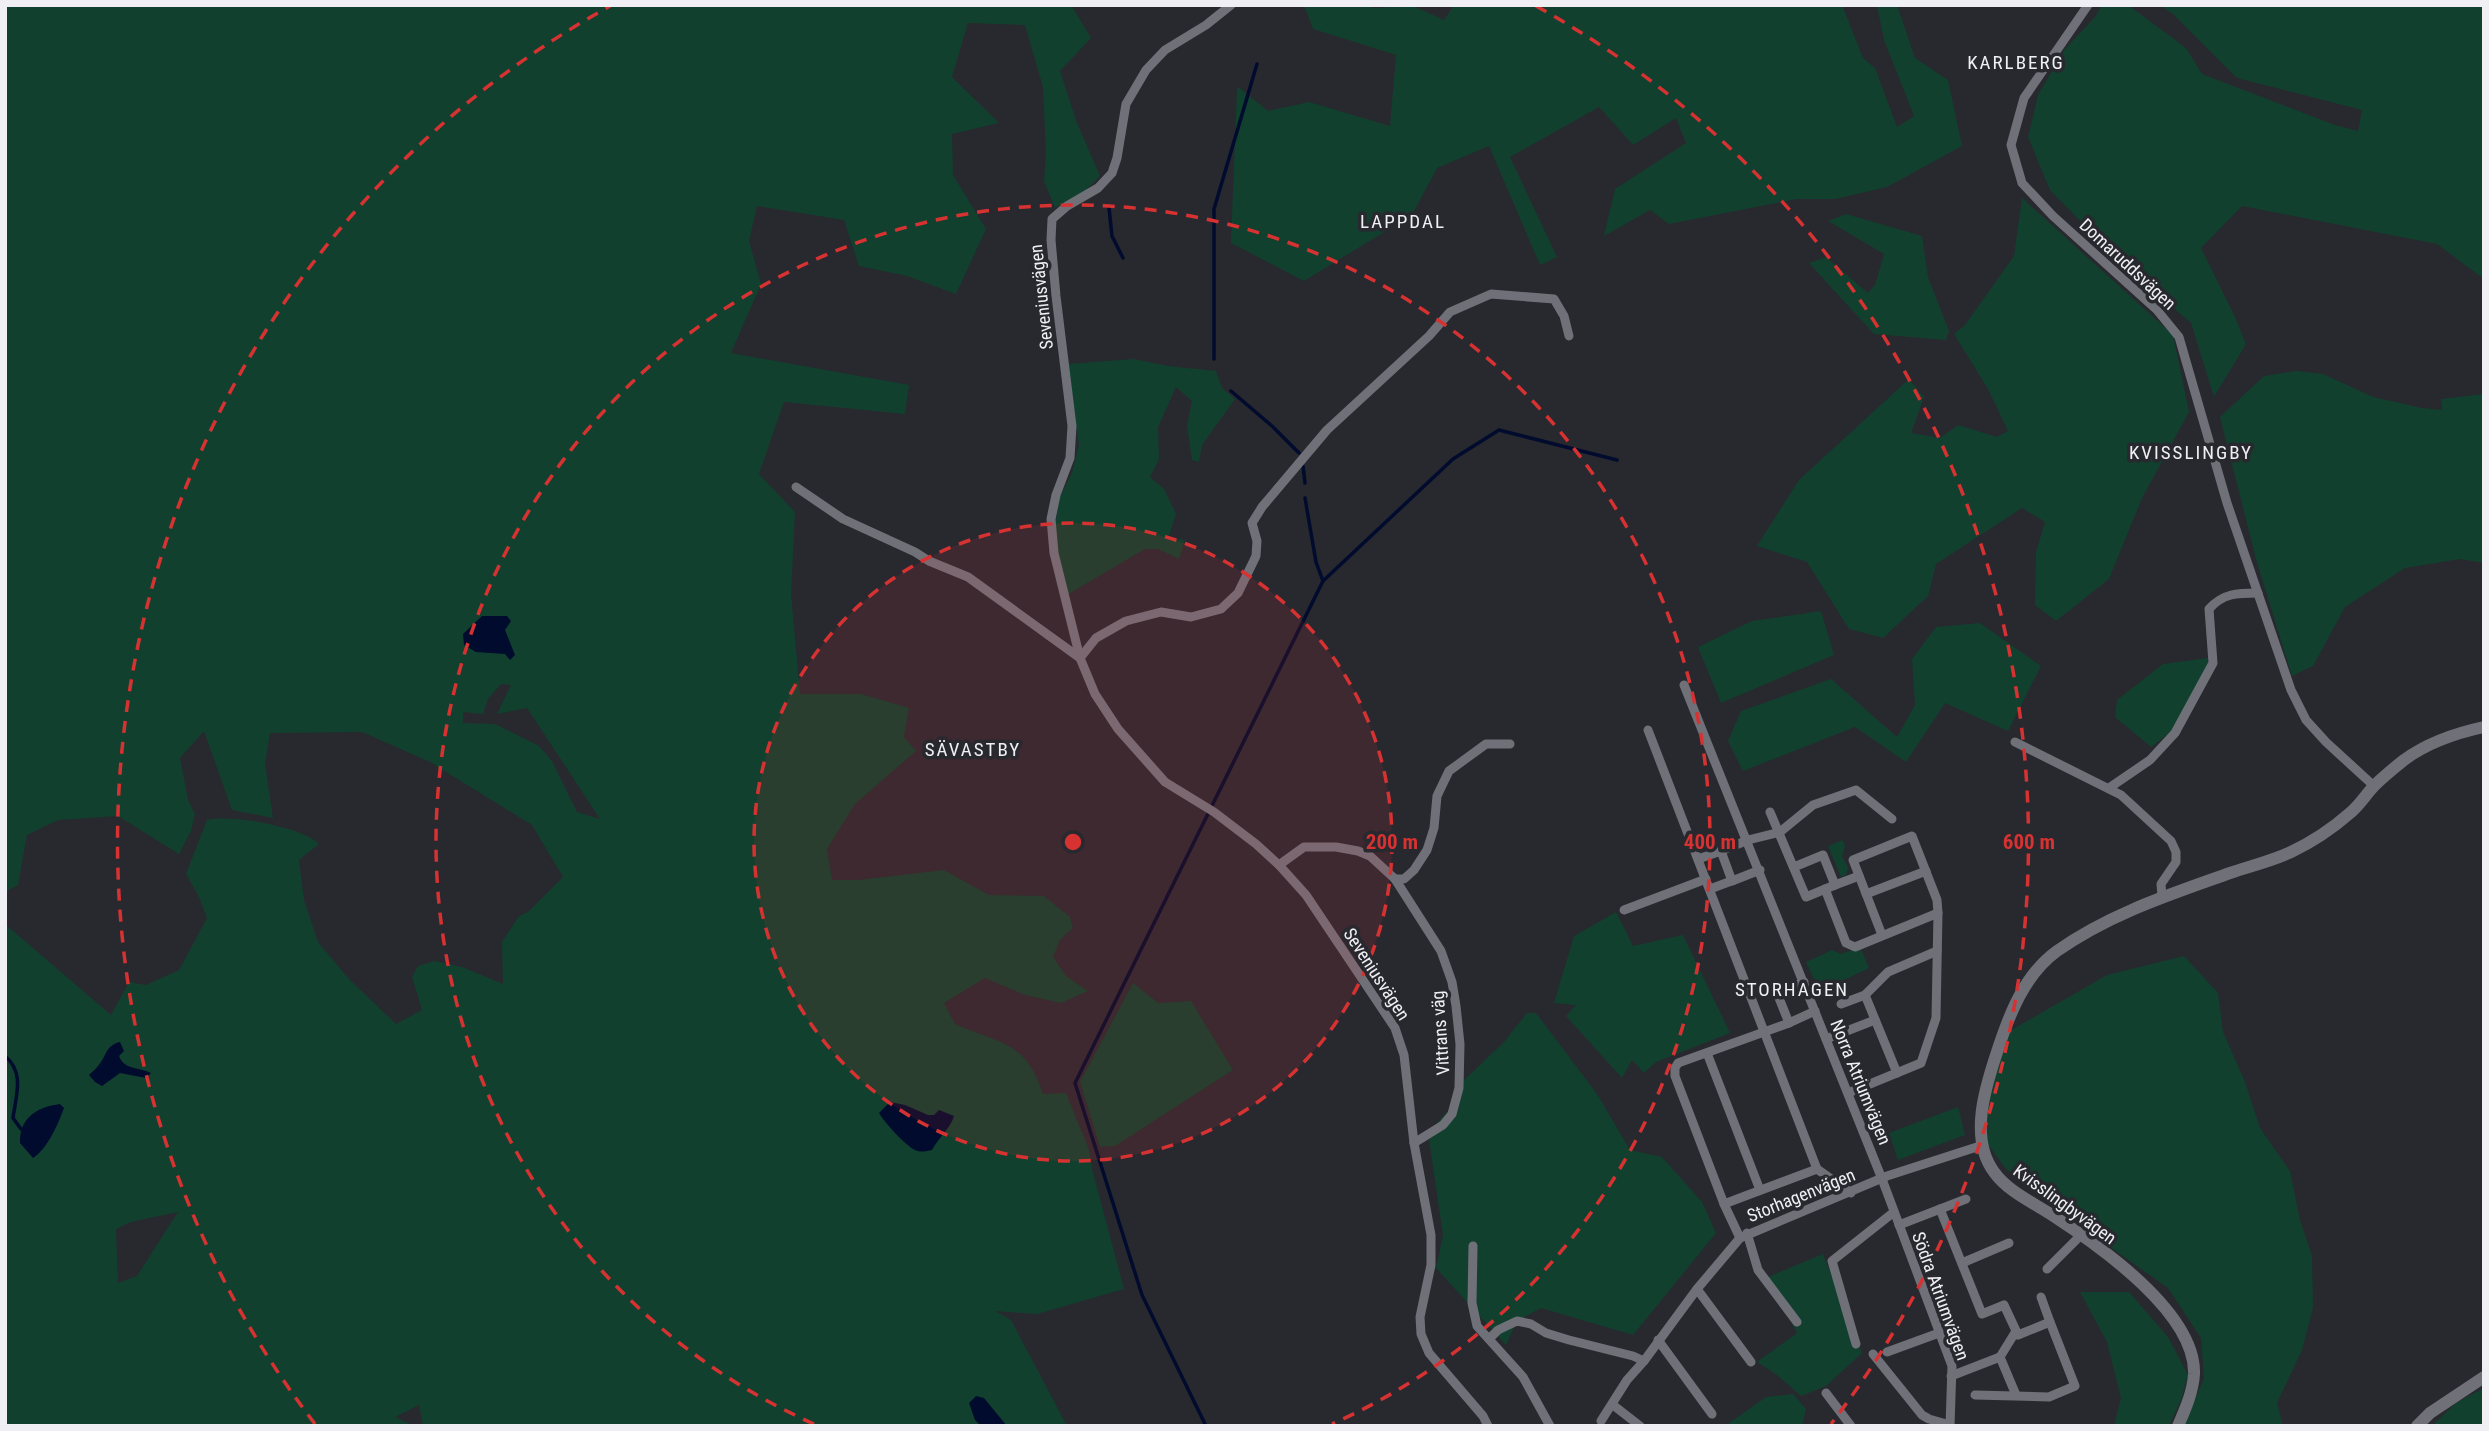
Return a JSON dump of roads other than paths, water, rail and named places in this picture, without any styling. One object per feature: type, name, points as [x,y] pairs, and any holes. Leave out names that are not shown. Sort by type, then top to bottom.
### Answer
[{"type":"street","name":"Seveniusvägen","points":[[1231,5],[1206,25],[1165,50],[1146,70],[1126,104],[1112,173],[1098,188],[1067,206],[1052,219],[1056,296],[1072,426],[1070,458],[1056,495],[1051,519],[1054,553],[1080,658],[1095,694],[1122,734],[1165,782],[1214,812],[1279,865],[1306,895],[1395,1028],[1404,1055],[1414,1143],[1431,1235],[1431,1265],[1420,1317],[1421,1334],[1429,1353],[1483,1416],[1488,1426]]},
{"type":"street","name":"Domaruddsvägen","points":[[2088,5],[2024,98],[2011,145],[2022,183],[2053,216],[2157,310],[2179,337],[2227,503],[2291,691],[2306,720],[2375,786]]},
{"type":"street","points":[[796,487],[843,519],[968,577],[1080,658],[1096,638],[1126,621],[1161,612],[1191,617],[1221,609],[1238,593],[1256,556],[1257,541],[1252,523],[1262,508],[1327,430],[1429,336],[1450,312],[1491,294],[1554,299],[1564,316],[1569,336]]},
{"type":"street","points":[[2109,788],[2150,760],[2175,733],[2213,663],[2209,609],[2216,601],[2231,593],[2258,593]]},
{"type":"street","name":"Norra Atriumvägen","points":[[1685,685],[1882,1180]]},
{"type":"street","name":"Kvisslingbyvägen","points":[[2178,1426],[2188,1405],[2194,1375],[2192,1355],[2184,1334],[2169,1312],[2082,1234],[1993,1172],[1983,1145],[1982,1118],[1986,1086],[2017,1000],[2035,972],[2056,952],[2087,933],[2162,897],[2290,852],[2328,830],[2352,812],[2375,786],[2406,759],[2438,740],[2484,727]]},
{"type":"street","points":[[1648,730],[1817,1169],[1851,1193]]},
{"type":"street","points":[[2015,742],[2122,795],[2171,841],[2176,852],[2176,862],[2161,884],[2162,897]]},
{"type":"street","points":[[1395,879],[1404,879],[1414,870],[1427,850],[1434,828],[1437,796],[1449,771],[1486,744],[1510,744]]},
{"type":"street","points":[[1698,859],[1748,840],[1780,832],[1813,804],[1856,790],[1892,819]]},
{"type":"street","points":[[1770,812],[1806,897],[1859,876]]},
{"type":"street","points":[[1848,1093],[1921,1063],[1936,1018],[1937,900],[1912,836],[1853,860],[1882,935]]},
{"type":"street","name":"Vittrans väg","points":[[1279,865],[1304,847],[1336,847],[1370,856],[1395,879],[1441,951],[1452,982],[1460,1044],[1459,1088],[1452,1114],[1435,1131],[1414,1143]]},
{"type":"street","points":[[1721,851],[1732,881],[1734,880]]},
{"type":"street","points":[[1794,867],[1823,855],[1835,885]]},
{"type":"street","points":[[1710,889],[1760,870]]},
{"type":"street","points":[[1866,894],[1926,871]]},
{"type":"street","points":[[1624,910],[1706,879]]},
{"type":"street","points":[[1825,889],[1846,943],[1856,947],[1938,913]]},
{"type":"street","points":[[1841,1004],[1865,995],[1888,972],[1937,951]]},
{"type":"street","points":[[1788,1023],[1777,993],[1804,982]]},
{"type":"street","points":[[1865,995],[1897,1073]]},
{"type":"street","points":[[1797,1322],[1758,1270],[1744,1236],[1724,1204],[1675,1076],[1675,1068],[1678,1063],[1815,1012]]},
{"type":"street","points":[[1826,1039],[1875,1020]]},
{"type":"street","points":[[1707,1053],[1760,1190]]},
{"type":"street","name":"Storhagenvägen","points":[[1601,1421],[1627,1380],[1697,1289],[1744,1236],[1882,1180],[1983,1145]]},
{"type":"street","points":[[1724,1204],[1817,1169]]},
{"type":"street","name":"Södra Atriumvägen","points":[[1882,1180],[1952,1366],[1950,1425]]},
{"type":"street","points":[[1899,1226],[1966,1199]]},
{"type":"street","points":[[1940,1209],[1982,1314],[2004,1305],[2018,1335],[2050,1322]]},
{"type":"street","points":[[1856,1345],[1832,1261],[1894,1212]]},
{"type":"street","points":[[2047,1269],[2082,1234]]},
{"type":"street","points":[[1962,1263],[2009,1242]]},
{"type":"street","points":[[1473,1246],[1472,1303],[1477,1326],[1523,1377],[1550,1426]]},
{"type":"street","points":[[1697,1289],[1751,1362]]},
{"type":"street","points":[[1975,1395],[2049,1396],[2075,1385],[2041,1297]]},
{"type":"street","points":[[1489,1339],[1499,1330],[1517,1321],[1531,1324],[1546,1333],[1644,1361]]},
{"type":"street","points":[[1951,1376],[2000,1357],[2016,1332]]},
{"type":"street","points":[[1887,1352],[1939,1333]]},
{"type":"street","points":[[1658,1340],[1712,1414]]},
{"type":"street","points":[[1873,1354],[1922,1415],[1950,1425]]},
{"type":"street","points":[[2000,1357],[2016,1395]]},
{"type":"street","points":[[2417,1426],[2430,1413],[2484,1377]]},
{"type":"street","points":[[1826,1393],[1851,1426]]},
{"type":"street","points":[[1613,1405],[1640,1426]]},
{"type":"water","points":[[482,616],[507,616],[511,621],[505,630],[515,655],[510,660],[505,654],[476,652],[464,645],[463,634]]},
{"type":"water","points":[[120,1042],[124,1051],[119,1056],[124,1064],[151,1073],[146,1078],[120,1073],[102,1086],[89,1075],[100,1064],[110,1047]]},
{"type":"water","points":[[890,1102],[928,1115],[934,1115],[939,1110],[954,1116],[932,1150],[919,1151],[901,1139],[879,1113]]},
{"type":"water","points":[[60,1104],[64,1108],[56,1128],[48,1142],[33,1158],[20,1143],[20,1134],[26,1120],[37,1111]]},
{"type":"water","points":[[976,1396],[984,1398],[1007,1426],[980,1425],[975,1420],[969,1403]]},
{"type":"waterway","points":[[1214,359],[1214,209],[1257,64]]},
{"type":"waterway","points":[[1109,208],[1112,236],[1123,258]]},
{"type":"waterway","points":[[1231,391],[1299,453]]},
{"type":"waterway","points":[[1206,1426],[1142,1295],[1075,1083],[1323,581],[1453,459],[1499,430],[1617,460]]},
{"type":"waterway","points":[[1303,466],[1305,483]]},
{"type":"waterway","points":[[1305,498],[1316,562],[1323,581]]},
{"type":"waterway","points":[[5,1056],[17,1077],[13,1118],[21,1129]]},
{"type":"district","name":"KARLBERG","points":[[2016,62]]},
{"type":"district","name":"LAPPDAL","points":[[1403,221]]},
{"type":"district","name":"KVISSLINGBY","points":[[2191,452]]},
{"type":"district","name":"SÄVASTBY","points":[[973,749]]},
{"type":"district","name":"STORHAGEN","points":[[1792,989]]}]
